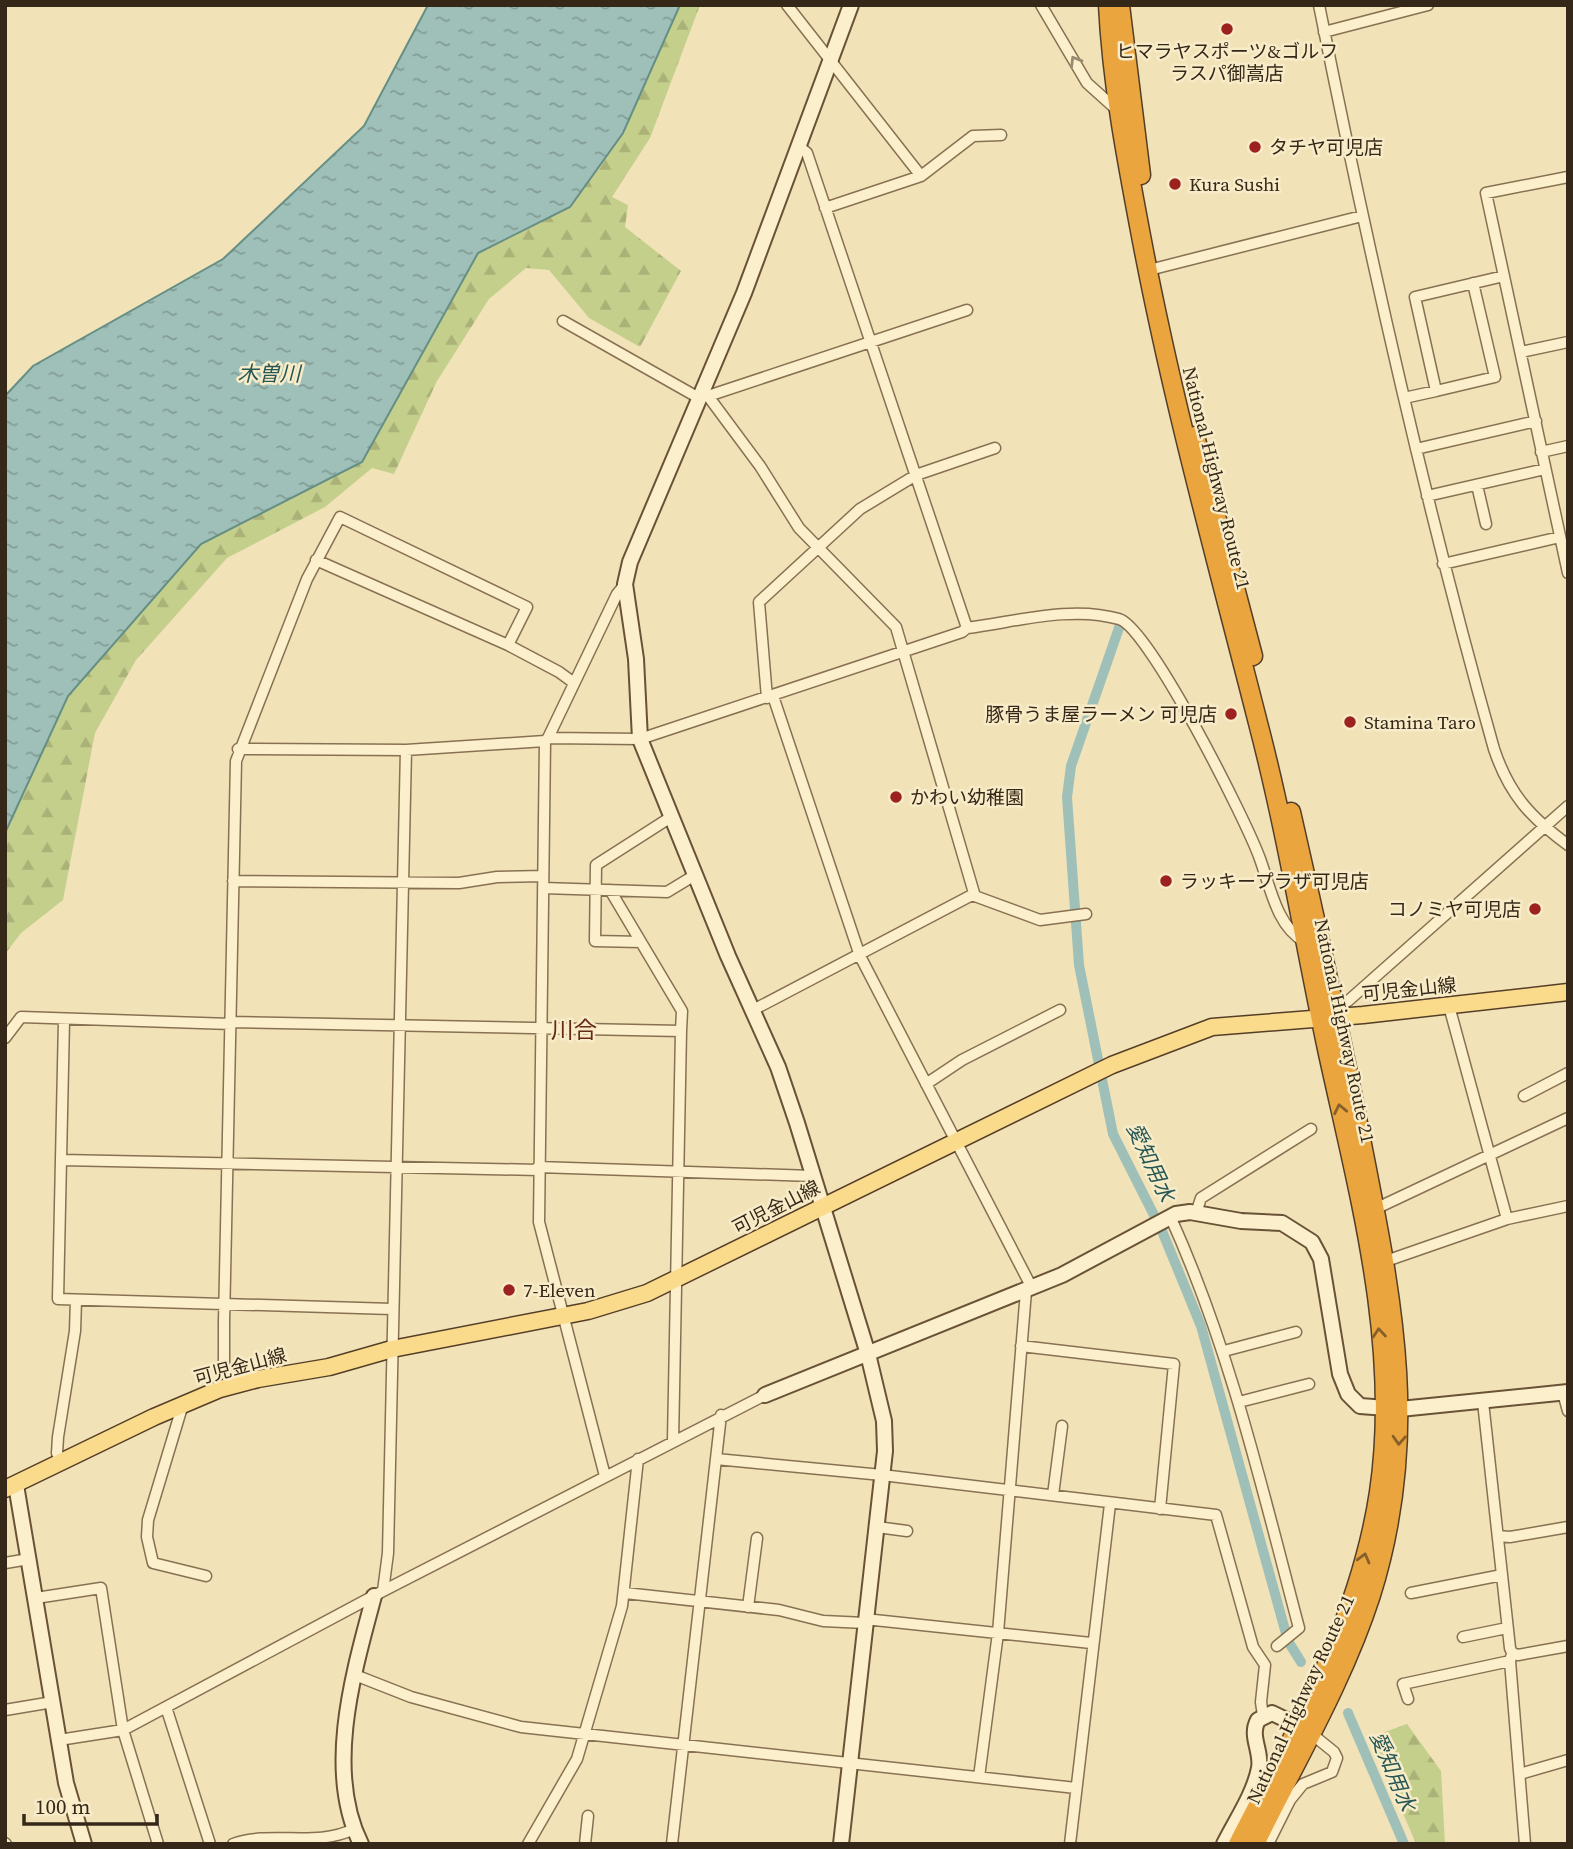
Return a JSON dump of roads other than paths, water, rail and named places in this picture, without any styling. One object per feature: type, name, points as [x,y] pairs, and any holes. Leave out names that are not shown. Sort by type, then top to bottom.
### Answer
[{"type":"highway","name":"National Highway Route 21","points":[[1108,5],[1117,110],[1173,396],[1259,726],[1305,942],[1329,1018],[1376,1209],[1386,1261],[1394,1500],[1371,1596],[1305,1729],[1255,1844]]},
{"type":"highway","name":"National Highway Route 21","points":[[1120,5],[1132,122],[1157,268],[1184,394],[1270,723],[1329,1018],[1377,1298],[1392,1409]]},
{"type":"highway","name":"National Highway Route 21","points":[[1238,1844],[1305,1729]]},
{"type":"main road","name":"可児金山線","points":[[10,1487],[183,1403],[231,1386],[329,1367],[391,1349],[618,1303],[676,1280],[1112,1065],[1212,1027],[1329,1018],[1568,992]]},
{"type":"street","points":[[786,5],[921,176]]},
{"type":"street","points":[[841,1844],[886,1435],[868,1354],[778,1068],[640,739],[636,659],[625,584],[630,562],[703,396],[800,147],[851,5]]},
{"type":"street","points":[[1041,5],[1087,82],[1117,110]]},
{"type":"street","points":[[1319,5],[1362,216],[1443,564],[1502,775],[1543,827],[1568,845]]},
{"type":"street","points":[[1324,32],[1428,5]]},
{"type":"street","points":[[825,208],[921,176],[970,138],[1001,135]]},
{"type":"street","points":[[800,147],[807,153],[967,628]]},
{"type":"street","points":[[1568,177],[1486,193],[1545,469],[1563,523],[1560,537],[1568,573]]},
{"type":"street","points":[[1157,268],[1362,216]]},
{"type":"street","points":[[1436,391],[1415,297],[1504,276]]},
{"type":"street","points":[[1404,398],[1494,377],[1473,283]]},
{"type":"street","points":[[703,396],[967,310]]},
{"type":"street","points":[[564,321],[703,396],[761,466],[799,528],[888,617],[895,627],[974,893],[972,895]]},
{"type":"street","points":[[1521,352],[1568,342]]},
{"type":"street","points":[[1416,449],[1536,421]]},
{"type":"street","points":[[1542,452],[1568,446]]},
{"type":"street","points":[[979,1777],[998,1633],[1007,1490],[1029,1290],[860,956],[770,697],[759,602],[860,509],[916,474],[995,448]]},
{"type":"street","points":[[1427,496],[1545,469]]},
{"type":"street","points":[[1477,485],[1486,524]]},
{"type":"street","points":[[231,1386],[224,1367],[224,1303],[233,881],[239,750],[316,560],[340,516],[527,607],[508,645]]},
{"type":"street","points":[[1443,564],[1560,537]]},
{"type":"street","points":[[316,560],[508,645],[574,683]]},
{"type":"street","points":[[605,1476],[539,1222],[543,876],[547,740],[617,594],[625,584]]},
{"type":"street","points":[[239,750],[406,750],[547,740],[640,739],[962,632],[967,628],[1082,612],[1121,619],[1132,624],[1215,763],[1253,839],[1281,917],[1288,929],[1305,942]]},
{"type":"street","points":[[361,1844],[354,1829],[341,1765],[355,1675],[388,1553],[406,750]]},
{"type":"street","points":[[1348,1002],[1568,806]]},
{"type":"street","points":[[641,942],[595,941],[596,866],[671,817]]},
{"type":"street","points":[[543,888],[667,892],[695,875]]},
{"type":"street","points":[[233,881],[459,883],[497,877],[543,876]]},
{"type":"street","points":[[610,890],[682,1011],[673,1441]]},
{"type":"street","points":[[753,1010],[972,895],[1040,920],[1086,914]]},
{"type":"street","points":[[1449,1006],[1507,1219]]},
{"type":"street","points":[[926,1084],[962,1060],[1060,1010]]},
{"type":"street","points":[[5,1038],[21,1017],[681,1031]]},
{"type":"street","points":[[64,1020],[58,1300],[392,1309]]},
{"type":"street","points":[[1524,1096],[1568,1073]]},
{"type":"street","points":[[1376,1209],[1568,1118]]},
{"type":"street","points":[[1196,1213],[1201,1198],[1311,1129]]},
{"type":"street","points":[[61,1160],[680,1171],[813,1176]]},
{"type":"street","points":[[1386,1261],[1507,1219],[1568,1206]]},
{"type":"street","points":[[59,1740],[123,1730],[720,1415],[1029,1290],[1108,1253],[1168,1217],[1185,1212],[1241,1221],[1282,1223],[1312,1242],[1321,1259],[1344,1387],[1360,1406],[1392,1409],[1566,1392],[1568,1411]]},
{"type":"street","points":[[1168,1217],[1215,1322],[1224,1350],[1299,1628],[1279,1645]]},
{"type":"street","points":[[61,1462],[57,1453],[58,1437],[75,1331],[76,1300]]},
{"type":"street","points":[[1224,1350],[1296,1332]]},
{"type":"street","points":[[1021,1346],[1174,1364],[1160,1509]]},
{"type":"street","points":[[1239,1402],[1309,1384]]},
{"type":"street","points":[[1483,1402],[1511,1657],[1525,1844]]},
{"type":"street","points":[[183,1403],[148,1520],[147,1537],[153,1563],[206,1576]]},
{"type":"street","points":[[672,1844],[720,1415]]},
{"type":"street","points":[[1053,1495],[1062,1426]]},
{"type":"street","points":[[528,1844],[578,1759],[625,1593],[638,1459]]},
{"type":"street","points":[[716,1459],[882,1475],[1216,1515],[1224,1554],[1253,1647],[1265,1665],[1263,1716],[1254,1727],[1260,1766],[1255,1783],[1224,1844]]},
{"type":"street","points":[[10,1487],[29,1559],[66,1783],[83,1844]]},
{"type":"street","points":[[1070,1844],[1091,1643],[1110,1504]]},
{"type":"street","points":[[877,1527],[906,1531]]},
{"type":"street","points":[[1498,1536],[1568,1527]]},
{"type":"street","points":[[748,1607],[757,1538]]},
{"type":"street","points":[[5,1563],[29,1559]]},
{"type":"street","points":[[1411,1593],[1502,1575]]},
{"type":"street","points":[[36,1598],[101,1588],[123,1730],[158,1844]]},
{"type":"street","points":[[625,1593],[779,1610],[823,1621],[865,1621],[1091,1643]]},
{"type":"street","points":[[1463,1637],[1507,1628]]},
{"type":"street","points":[[1408,1699],[1404,1684],[1511,1657],[1568,1646]]},
{"type":"street","points":[[355,1675],[411,1697],[472,1716],[521,1727],[1076,1788]]},
{"type":"street","points":[[5,1710],[53,1702]]},
{"type":"street","points":[[166,1707],[210,1844]]},
{"type":"street","points":[[1263,1716],[1278,1714],[1305,1729],[1334,1752],[1335,1767],[1332,1772],[1303,1784],[1290,1800],[1268,1844]]},
{"type":"street","points":[[1520,1774],[1568,1760]]},
{"type":"street","points":[[585,1844],[588,1816]]},
{"type":"street","points":[[233,1844],[271,1838],[303,1840],[354,1829]]},
{"type":"water","name":"木曽川","points":[[428,5],[680,5],[623,133],[570,207],[478,253],[362,462],[201,544],[68,696],[5,833],[5,396],[33,366],[223,259],[364,126]]},
{"type":"waterway","name":"愛知用水","points":[[1120,625],[1071,766],[1067,797],[1079,965],[1113,1134],[1162,1231],[1201,1326],[1288,1641],[1301,1662]]},
{"type":"waterway","name":"愛知用水","points":[[1348,1713],[1404,1844]]},
{"type":"place","name":"ヒマラヤスポーツ&ゴルフ ラスパ御嵩店","points":[[1227,29]]},
{"type":"place","name":"タチヤ可児店","points":[[1255,147]]},
{"type":"place","name":"Kura Sushi","points":[[1175,184]]},
{"type":"place","name":"豚骨うま屋ラーメン 可児店","points":[[1231,714]]},
{"type":"place","name":"Stamina Taro","points":[[1350,722]]},
{"type":"place","name":"かわい幼稚園","points":[[896,797]]},
{"type":"place","name":"ラッキープラザ可児店","points":[[1166,881]]},
{"type":"place","name":"コノミヤ可児店","points":[[1535,909]]},
{"type":"place","name":"7-Eleven","points":[[509,1290]]},
{"type":"district","name":"川合","points":[[574,1030]]}]
